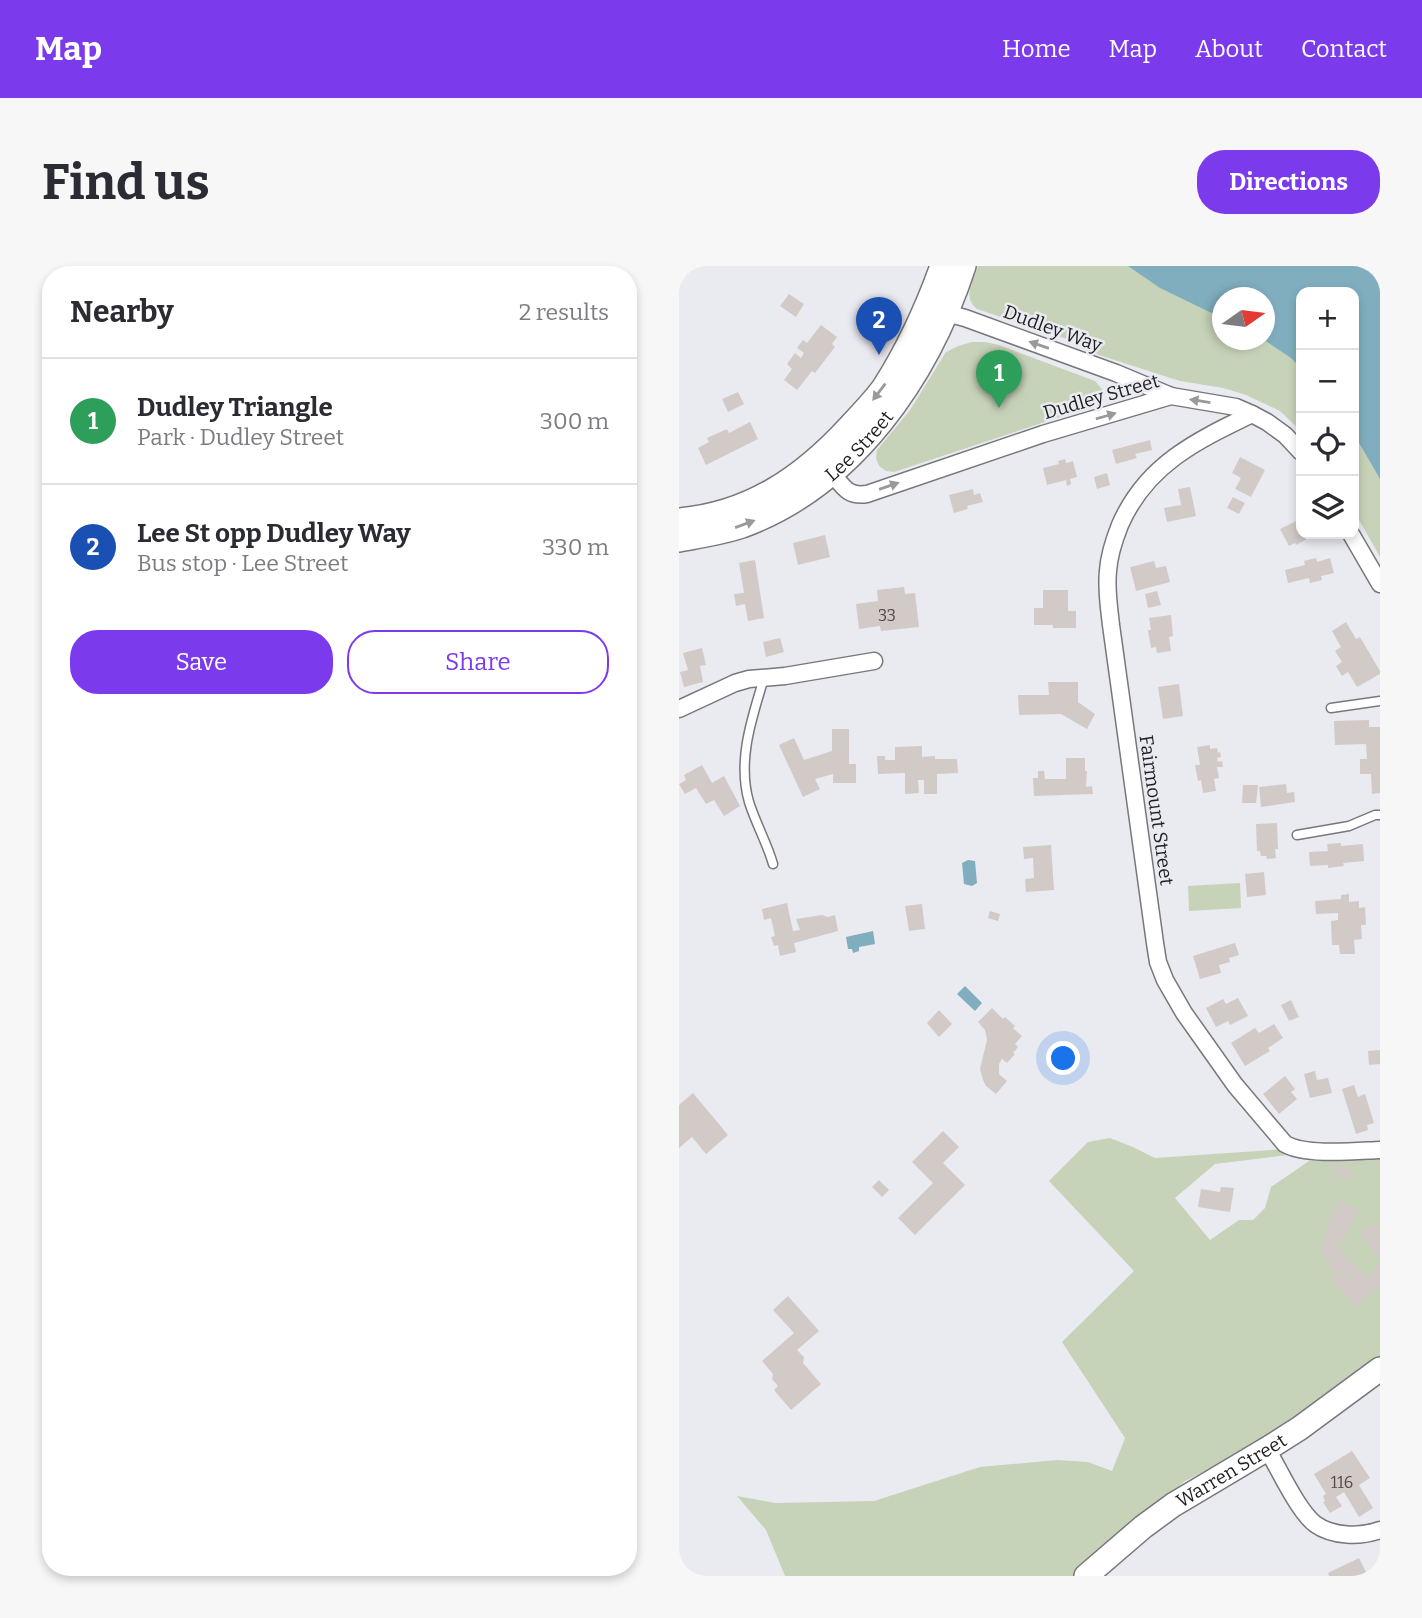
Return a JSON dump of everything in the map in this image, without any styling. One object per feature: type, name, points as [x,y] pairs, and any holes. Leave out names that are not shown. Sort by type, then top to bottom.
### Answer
[{"type":"main road","name":"Lee Street","points":[[679,520],[714,514],[750,502],[804,470],[832,445],[875,398],[894,369],[919,322],[942,266]]},
{"type":"main road","name":"Lee Street","points":[[679,540],[722,532],[759,519],[794,501],[832,473],[873,431],[899,399],[923,361],[947,314],[964,266]]},
{"type":"main road","name":"Warren Street","points":[[1086,1576],[1173,1505],[1300,1428],[1380,1368]]},
{"type":"street","points":[[919,322],[933,315],[947,314]]},
{"type":"street","name":"Dudley Way","points":[[947,314],[965,318],[1116,373],[1171,396]]},
{"type":"street","name":"Dudley Street","points":[[832,473],[847,491],[855,495],[867,494],[1043,434],[1171,396],[1237,407],[1267,422],[1296,447]]},
{"type":"street","name":"Fairmount Street","points":[[1252,414],[1186,449],[1154,474],[1131,502],[1112,543],[1109,559],[1107,586],[1111,625],[1155,943],[1164,980],[1184,1013],[1235,1086],[1285,1144],[1309,1150],[1380,1150]]},
{"type":"street","points":[[1354,539],[1380,584]]},
{"type":"street","points":[[679,709],[735,683],[874,661]]},
{"type":"street","points":[[1267,1449],[1309,1519],[1317,1526],[1352,1535],[1380,1530]]},
{"type":"lane","points":[[764,678],[748,732],[744,775],[750,804],[767,841],[773,864]]},
{"type":"lane","points":[[1331,708],[1380,701]]},
{"type":"lane","points":[[1297,835],[1349,826],[1380,815]]},
{"type":"green space","points":[[978,266],[1380,266],[1380,557],[1359,520],[1359,287],[1296,287],[1296,426],[1280,411],[1246,395],[1161,375],[1099,355],[1079,343],[977,309],[969,294]]},
{"type":"green space","points":[[972,342],[999,345],[1095,381],[1102,389],[1101,397],[1096,403],[1081,410],[894,472],[886,471],[879,466],[877,450],[910,410],[946,352]]},
{"type":"green space","points":[[1240,883],[1241,908],[1189,911],[1188,886]]},
{"type":"green space","points":[[1110,1138],[1155,1158],[1285,1149],[1295,1154],[1215,1164],[1175,1198],[1210,1240],[1239,1220],[1253,1220],[1265,1208],[1271,1187],[1309,1161],[1380,1158],[1380,1356],[1265,1439],[1185,1481],[1078,1576],[785,1576],[766,1530],[737,1496],[775,1503],[874,1501],[980,1467],[1057,1460],[1088,1462],[1112,1471],[1125,1438],[1062,1342],[1134,1271],[1049,1181],[1088,1142]]},
{"type":"water","points":[[1128,266],[1380,266],[1380,479],[1359,443],[1359,287],[1296,287],[1296,363],[1275,347],[1275,287],[1212,287],[1212,313],[1160,288]]},
{"type":"water","points":[[975,861],[977,883],[972,886],[964,884],[962,863]]},
{"type":"water","points":[[873,931],[875,944],[859,947],[859,951],[853,953],[852,949],[848,949],[846,937]]},
{"type":"water","points":[[965,986],[982,1003],[975,1011],[957,994]]},
{"type":"building","points":[[789,294],[804,304],[796,317],[780,306]]},
{"type":"building","points":[[821,325],[837,337],[832,344],[835,347],[815,373],[812,371],[797,390],[784,380],[792,369],[787,364],[795,353],[801,358],[804,353],[797,348],[803,340],[807,343]]},
{"type":"building","points":[[738,392],[744,404],[728,412],[722,399]]},
{"type":"building","points":[[750,422],[758,439],[706,465],[698,448],[709,442],[707,438],[727,429],[729,433]]},
{"type":"building","points":[[1150,440],[1152,450],[1135,454],[1137,458],[1116,464],[1112,450]]},
{"type":"building","points":[[1240,457],[1265,470],[1251,497],[1235,489],[1241,478],[1232,473]]},
{"type":"building","points":[[1065,459],[1066,463],[1073,461],[1077,477],[1070,479],[1071,484],[1067,486],[1066,480],[1047,485],[1043,468],[1059,464],[1058,461]]},
{"type":"building","points":[[1107,473],[1110,485],[1097,489],[1094,477]]},
{"type":"building","points":[[1190,487],[1196,516],[1167,522],[1164,508],[1181,505],[1178,489]]},
{"type":"building","points":[[973,489],[974,495],[980,493],[983,502],[954,513],[949,495]]},
{"type":"building","points":[[1233,497],[1245,503],[1239,514],[1227,508]]},
{"type":"building","points":[[1296,521],[1296,539],[1307,539],[1289,546],[1280,529]]},
{"type":"building","points":[[825,535],[830,557],[798,565],[793,543]]},
{"type":"building","points":[[1316,558],[1317,562],[1330,558],[1334,573],[1321,576],[1322,580],[1310,583],[1309,578],[1288,583],[1285,570],[1305,565],[1304,561]]},
{"type":"building","points":[[755,560],[764,618],[748,621],[745,604],[736,606],[734,594],[744,593],[739,563]]},
{"type":"building","points":[[1154,561],[1156,568],[1166,566],[1170,582],[1136,591],[1130,567]]},
{"type":"building","points":[[904,587],[905,594],[915,593],[919,627],[881,631],[880,626],[859,629],[856,604],[878,601],[877,590]]},
{"type":"building","points":[[1043,590],[1068,590],[1068,611],[1076,611],[1076,628],[1034,625],[1034,608],[1043,608]]},
{"type":"building","points":[[1157,591],[1161,605],[1148,608],[1145,594]]},
{"type":"building","points":[[1171,615],[1171,651],[1157,653],[1156,647],[1151,648],[1149,618]]},
{"type":"building","points":[[1346,622],[1356,639],[1360,637],[1380,671],[1380,674],[1357,687],[1348,672],[1342,676],[1336,666],[1342,662],[1335,651],[1341,647],[1332,631]]},
{"type":"building","points":[[780,638],[784,652],[766,657],[763,642]]},
{"type":"building","points":[[702,648],[706,665],[700,666],[703,682],[684,687],[680,672],[688,670],[683,653]]},
{"type":"building","points":[[1048,682],[1078,682],[1078,702],[1095,714],[1087,729],[1061,714],[1019,715],[1018,695],[1049,695]]},
{"type":"building","points":[[1179,684],[1183,716],[1163,719],[1158,687]]},
{"type":"building","points":[[1369,720],[1369,727],[1380,727],[1380,793],[1372,794],[1371,774],[1360,774],[1360,759],[1367,759],[1366,744],[1335,745],[1334,721]]},
{"type":"building","points":[[832,729],[849,729],[849,764],[856,764],[856,783],[833,783],[833,774],[815,779],[820,789],[803,797],[779,745],[794,738],[804,760],[832,751]]},
{"type":"building","points":[[1210,745],[1210,749],[1217,748],[1218,753],[1220,752],[1221,757],[1217,758],[1218,762],[1222,761],[1223,767],[1217,767],[1219,778],[1214,779],[1216,791],[1203,793],[1195,765],[1200,765],[1197,747]]},
{"type":"building","points":[[922,746],[922,757],[957,759],[958,773],[937,774],[937,794],[924,794],[924,780],[918,780],[919,793],[905,794],[905,773],[878,774],[877,756],[885,756],[885,760],[895,760],[895,747]]},
{"type":"building","points":[[1066,758],[1085,758],[1086,787],[1092,786],[1093,794],[1034,796],[1033,778],[1038,778],[1038,771],[1044,771],[1045,779],[1066,779]]},
{"type":"building","points":[[702,765],[712,783],[724,776],[740,806],[724,816],[714,800],[706,804],[696,788],[685,794],[679,784],[686,780],[684,775]]},
{"type":"building","points":[[1286,784],[1287,793],[1294,792],[1295,802],[1261,807],[1259,787]]},
{"type":"building","points":[[1243,785],[1258,785],[1256,803],[1242,803]]},
{"type":"building","points":[[1277,823],[1276,858],[1267,859],[1257,851],[1256,824]]},
{"type":"building","points":[[1341,843],[1341,846],[1363,844],[1364,861],[1328,868],[1328,865],[1310,866],[1309,852],[1328,851],[1327,844]]},
{"type":"building","points":[[1051,845],[1054,890],[1026,892],[1025,879],[1034,878],[1033,858],[1024,859],[1023,847]]},
{"type":"building","points":[[1264,872],[1266,895],[1247,897],[1245,874]]},
{"type":"building","points":[[1349,894],[1349,902],[1359,901],[1359,908],[1365,907],[1366,925],[1361,925],[1362,939],[1354,940],[1355,954],[1340,954],[1339,945],[1332,945],[1331,921],[1338,920],[1338,913],[1316,914],[1315,901],[1341,899],[1341,895]]},
{"type":"building","points":[[787,903],[793,931],[800,930],[796,919],[835,915],[838,931],[794,943],[796,952],[780,956],[778,945],[774,946],[771,937],[775,936],[771,918],[764,920],[762,909]]},
{"type":"building","points":[[922,904],[925,929],[909,931],[905,906]]},
{"type":"building","points":[[990,911],[1000,914],[998,921],[988,918]]},
{"type":"building","points":[[1235,943],[1239,955],[1229,958],[1230,962],[1219,965],[1221,973],[1200,979],[1193,956]]},
{"type":"building","points":[[1238,998],[1248,1016],[1230,1025],[1228,1021],[1216,1027],[1206,1008],[1223,999],[1226,1004]]},
{"type":"building","points":[[1291,1000],[1299,1017],[1289,1021],[1281,1005]]},
{"type":"building","points":[[992,1008],[1015,1026],[1013,1028],[1022,1036],[1015,1044],[1018,1047],[1013,1053],[1015,1054],[1007,1063],[1002,1059],[999,1064],[999,1074],[1007,1081],[996,1094],[986,1086],[980,1069],[987,1040],[985,1030],[978,1022]]},
{"type":"building","points":[[939,1010],[952,1024],[939,1037],[927,1023]]},
{"type":"building","points":[[1274,1024],[1283,1038],[1268,1048],[1270,1051],[1245,1066],[1231,1043],[1255,1028],[1259,1033]]},
{"type":"building","points":[[1380,1050],[1380,1064],[1369,1065],[1368,1051]]},
{"type":"building","points":[[1315,1071],[1317,1080],[1328,1078],[1332,1093],[1310,1098],[1304,1074]]},
{"type":"building","points":[[1285,1076],[1295,1089],[1291,1092],[1297,1099],[1279,1114],[1263,1094]]},
{"type":"building","points":[[1354,1085],[1358,1097],[1365,1094],[1374,1123],[1367,1125],[1368,1130],[1356,1134],[1342,1089]]},
{"type":"building","points":[[693,1093],[728,1135],[706,1154],[692,1137],[679,1148],[679,1105]]},
{"type":"building","points":[[943,1131],[959,1147],[943,1163],[965,1185],[915,1235],[898,1218],[933,1183],[912,1162]]},
{"type":"building","points":[[1336,1163],[1353,1172],[1349,1180],[1332,1171]]},
{"type":"building","points":[[879,1180],[889,1190],[882,1197],[872,1187]]},
{"type":"building","points":[[1221,1187],[1234,1188],[1230,1212],[1198,1207],[1201,1189],[1220,1192]]},
{"type":"building","points":[[1339,1201],[1358,1210],[1338,1247],[1368,1278],[1380,1258],[1380,1285],[1357,1307],[1331,1280],[1336,1274],[1325,1263],[1328,1260],[1319,1249]]},
{"type":"building","points":[[1373,1223],[1380,1231],[1380,1257],[1360,1233]]},
{"type":"building","points":[[788,1296],[819,1331],[797,1350],[804,1357],[803,1363],[821,1384],[791,1410],[774,1390],[778,1386],[772,1379],[773,1374],[762,1361],[794,1333],[773,1310]]},
{"type":"building","points":[[1352,1451],[1370,1478],[1359,1485],[1373,1508],[1359,1517],[1344,1492],[1336,1497],[1342,1506],[1330,1513],[1323,1502],[1323,1496],[1326,1494],[1314,1474]]},
{"type":"building","points":[[1359,1558],[1368,1576],[1329,1576],[1328,1573]]},
{"type":"place","name":"Lee St opp Dudley Way","points":[[879,355]]},
{"type":"place","name":"Dudley Triangle","points":[[999,408]]}]
